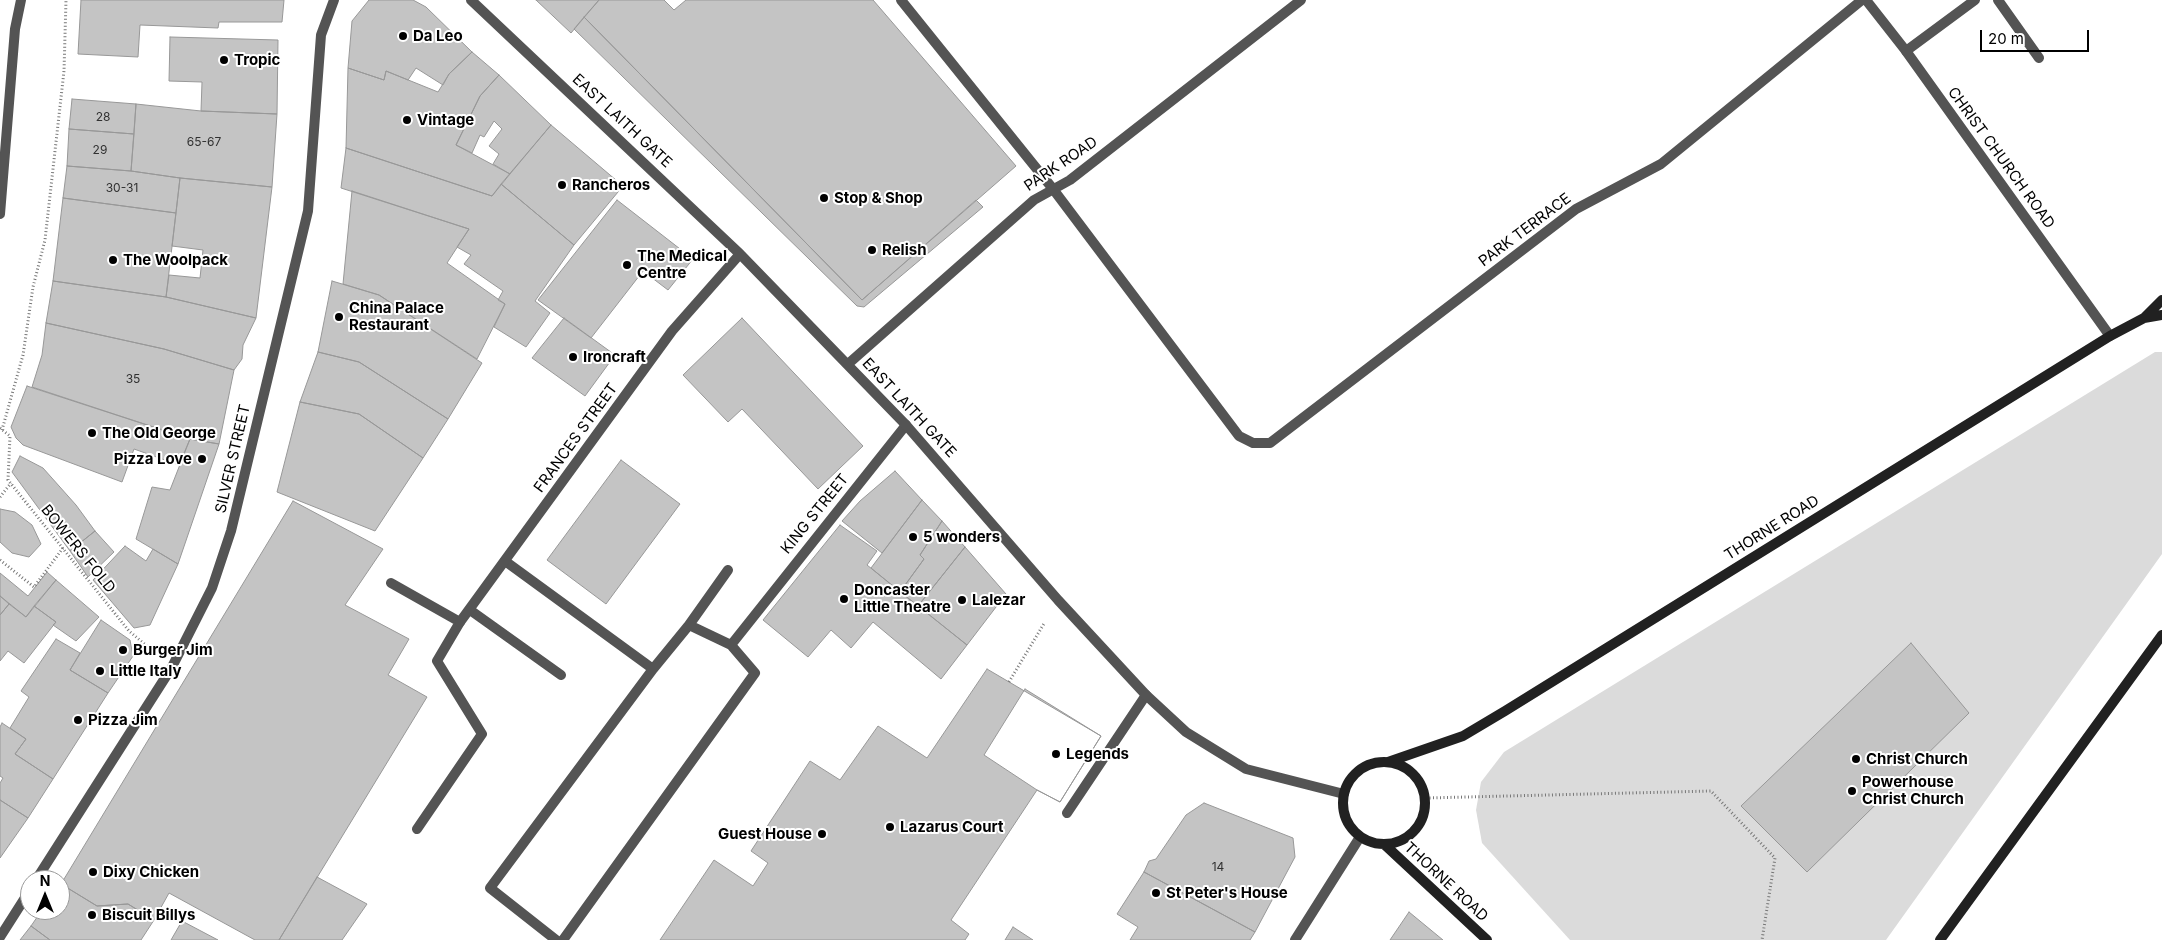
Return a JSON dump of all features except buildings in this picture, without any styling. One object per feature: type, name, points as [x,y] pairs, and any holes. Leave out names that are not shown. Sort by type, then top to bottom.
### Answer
[{"type":"street","points":[[0,214],[15,30],[21,0]]},
{"type":"street","name":"SILVER STREET","points":[[42,870],[172,667],[212,588],[234,522],[308,210],[321,35],[334,0]]},
{"type":"street","name":"EAST LAITH GATE","points":[[471,0],[740,254],[848,364],[906,425],[1058,600],[1146,695],[1186,732],[1246,769],[1344,794]]},
{"type":"street","points":[[901,0],[1053,189]]},
{"type":"street","name":"PARK ROAD","points":[[848,364],[1034,200],[1070,180],[1301,0]]},
{"type":"street","name":"PARK TERRACE","points":[[1053,189],[1239,436],[1253,443],[1270,443],[1576,209],[1662,164],[1862,0]]},
{"type":"street","name":"CHRIST CHURCH ROAD","points":[[1866,0],[1906,51],[2110,336]]},
{"type":"street","points":[[1906,51],[1975,0]]},
{"type":"street","points":[[1998,0],[2039,58]]},
{"type":"street","name":"FRANCES STREET","points":[[417,829],[482,734],[437,661],[460,622],[672,331],[740,254]]},
{"type":"street","name":"THORNE ROAD","points":[[1388,762],[1463,736],[2110,336],[2144,318],[2162,300]]},
{"type":"street","points":[[2144,318],[2162,315]]},
{"type":"street","name":"KING STREET","points":[[730,645],[906,425]]},
{"type":"street","points":[[505,561],[653,669]]},
{"type":"street","points":[[556,940],[490,888],[653,669],[689,625],[728,570]]},
{"type":"street","points":[[391,583],[460,622]]},
{"type":"street","points":[[470,610],[561,675]]},
{"type":"street","points":[[563,940],[755,673],[730,645],[689,625]]},
{"type":"street","points":[[1940,940],[2162,635]]},
{"type":"street","points":[[1067,813],[1146,695]]},
{"type":"street","points":[[1388,762],[1402,765],[1422,784],[1426,798],[1425,812],[1419,825],[1410,835],[1399,842],[1386,844],[1372,843],[1360,837],[1350,828],[1344,816],[1342,803],[1344,794],[1351,778],[1360,769],[1374,763],[1388,762]]},
{"type":"street","points":[[1296,940],[1360,837]]},
{"type":"street","name":"THORNE ROAD","points":[[1386,844],[1487,940]]},
{"type":"street","points":[[0,937],[20,906]]},
{"type":"path","points":[[0,497],[11,483],[8,480],[10,436],[1,429],[23,355],[33,287],[45,240],[64,71],[66,0]]},
{"type":"path","name":"BOWERS FOLD","points":[[11,483],[129,631],[172,667]]},
{"type":"path","points":[[0,560],[34,587],[63,548]]},
{"type":"path","points":[[1009,682],[1058,600]]},
{"type":"path","points":[[1426,798],[1711,791],[1775,858],[1762,940]]},
{"type":"shaded area","points":[[2155,352],[2162,352],[2162,554],[1886,940],[1570,940],[1482,843],[1476,810],[1481,782],[1504,752]]},
{"type":"place","name":"Da Leo","points":[[403,36]]},
{"type":"place","name":"Tropic","points":[[224,60]]},
{"type":"place","name":"Vintage","points":[[407,120]]},
{"type":"place","name":"Rancheros","points":[[562,185]]},
{"type":"place","name":"Stop & Shop","points":[[824,198]]},
{"type":"place","name":"Relish","points":[[872,250]]},
{"type":"place","name":"The Woolpack","points":[[113,260]]},
{"type":"place","name":"The Medical Centre","points":[[627,265]]},
{"type":"place","name":"China Palace Restaurant","points":[[339,317]]},
{"type":"place","name":"Ironcraft","points":[[573,357]]},
{"type":"place","name":"The Old George","points":[[92,433]]},
{"type":"place","name":"Pizza Love","points":[[202,459]]},
{"type":"place","name":"5 wonders","points":[[913,537]]},
{"type":"place","name":"Doncaster Little Theatre","points":[[844,599]]},
{"type":"place","name":"Lalezar","points":[[962,600]]},
{"type":"place","name":"Burger Jim","points":[[123,650]]},
{"type":"place","name":"Little Italy","points":[[100,671]]},
{"type":"place","name":"Pizza Jim","points":[[78,720]]},
{"type":"place","name":"Legends","points":[[1056,754]]},
{"type":"place","name":"Christ Church","points":[[1856,759]]},
{"type":"place","name":"Powerhouse Christ Church","points":[[1852,791]]},
{"type":"place","name":"Lazarus Court","points":[[890,827]]},
{"type":"place","name":"Guest House","points":[[822,834]]},
{"type":"place","name":"Dixy Chicken","points":[[93,872]]},
{"type":"place","name":"St Peter's House","points":[[1156,893]]},
{"type":"place","name":"Biscuit Billys","points":[[92,915]]}]
